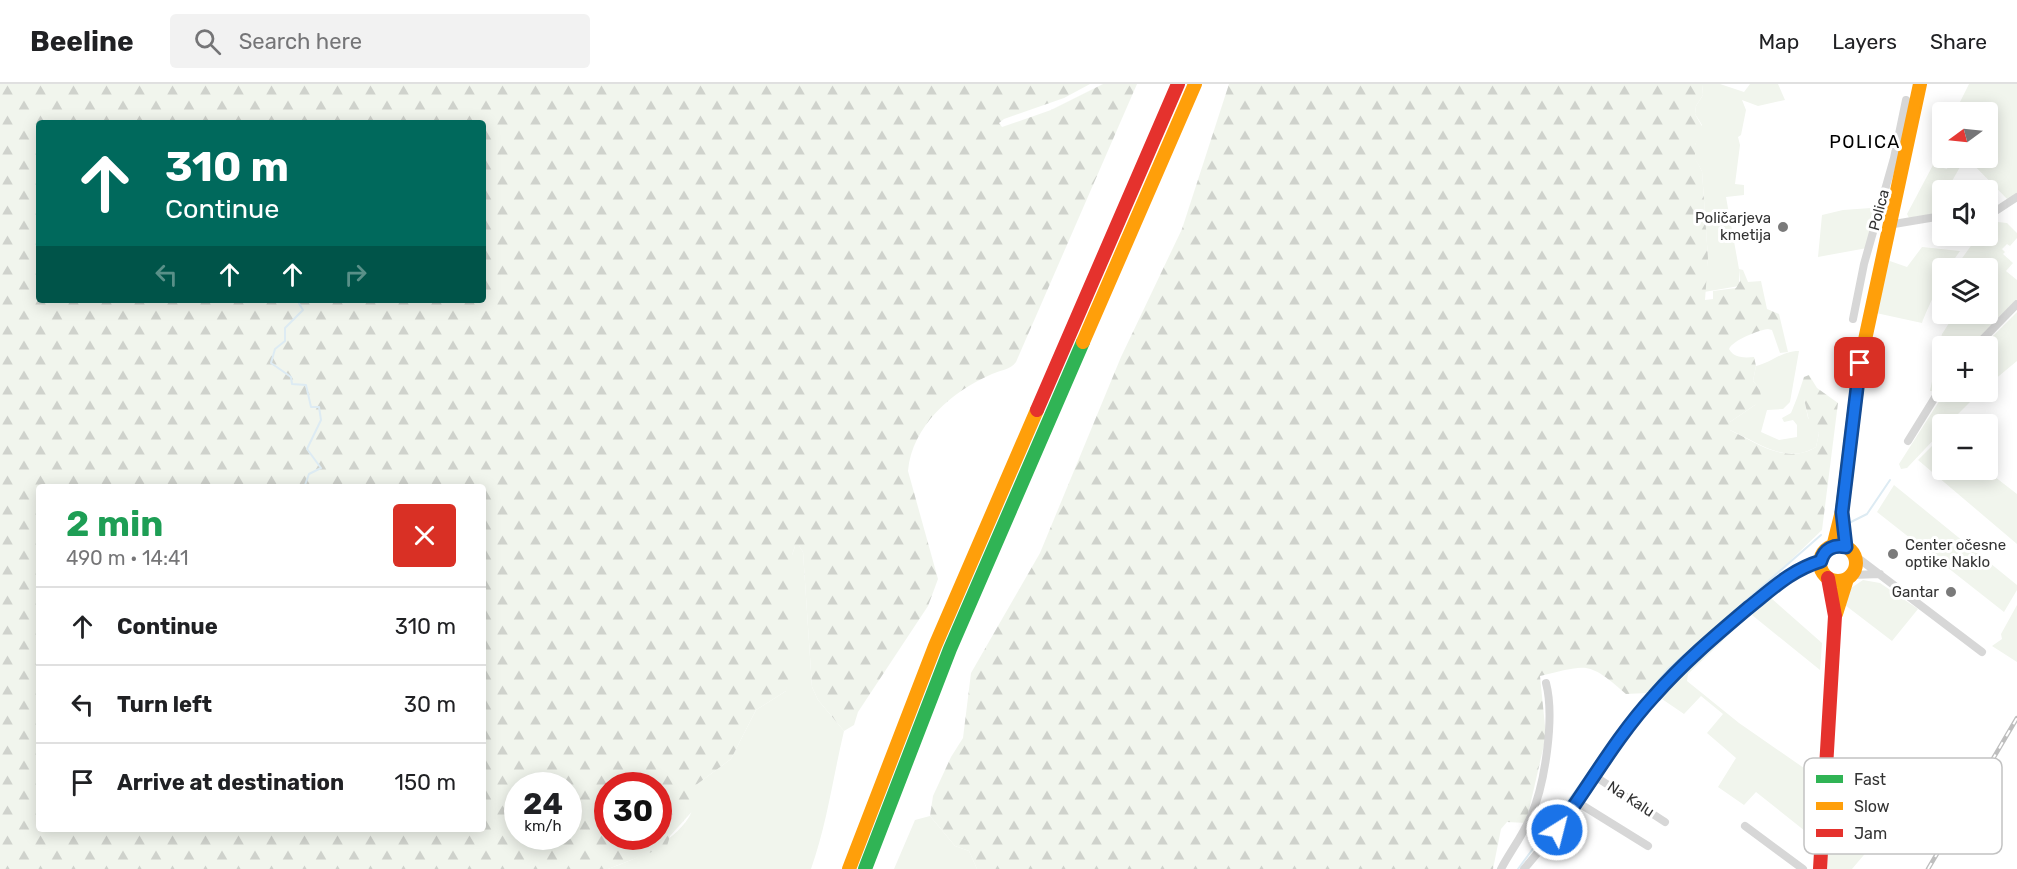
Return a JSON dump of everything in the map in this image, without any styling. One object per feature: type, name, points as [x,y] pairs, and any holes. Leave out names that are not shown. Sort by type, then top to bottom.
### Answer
[{"type":"main road","points":[[849,869],[935,646],[1178,84]]},
{"type":"main road","points":[[865,869],[950,649],[1195,84]]},
{"type":"main road","points":[[1835,616],[1856,563],[1844,550],[1842,512],[1860,363],[1908,115],[1920,84]]},
{"type":"main road","points":[[1827,758],[1835,616],[1828,578],[1822,571],[1821,561],[1825,552],[1844,550]]},
{"type":"main road","points":[[1828,578],[1838,581],[1850,577]]},
{"type":"main road","points":[[1820,869],[1821,854]]},
{"type":"street","name":"Polica","points":[[1853,319],[1863,264],[1908,115],[1906,100]]},
{"type":"street","points":[[1998,209],[2017,197]]},
{"type":"street","name":"Polica","points":[[1888,225],[1932,218]]},
{"type":"street","points":[[1986,336],[2017,304]]},
{"type":"street","points":[[1908,441],[1932,402]]},
{"type":"street","points":[[1844,550],[1880,574],[1982,652]]},
{"type":"street","name":"Na Kalu","points":[[1524,869],[1596,777],[1654,696],[1732,621],[1781,581],[1794,571],[1821,561]]},
{"type":"street","points":[[1850,577],[1880,574]]},
{"type":"street","points":[[1501,869],[1531,816],[1543,773],[1548,719],[1546,683]]},
{"type":"street","name":"Na Kalu","points":[[1596,777],[1665,822]]},
{"type":"street","name":"Na Kalu","points":[[1577,802],[1648,846]]},
{"type":"street","points":[[1745,826],[1803,869]]},
{"type":"green space","points":[[0,84],[1090,84],[1064,98],[1004,119],[999,123],[1002,127],[1051,110],[1103,84],[1137,84],[1016,362],[1008,368],[977,381],[949,400],[936,412],[917,439],[908,471],[938,579],[928,606],[858,712],[854,725],[844,731],[818,700],[812,687],[803,552],[799,546],[795,546],[792,555],[792,661],[786,691],[756,710],[731,759],[696,785],[697,806],[672,834],[672,772],[594,772],[594,850],[657,850],[608,869],[0,869]]},
{"type":"green space","points":[[1229,84],[1702,84],[1703,95],[1696,106],[1695,114],[1703,128],[1695,145],[1695,158],[1702,171],[1708,258],[1705,300],[1713,299],[1713,291],[1736,288],[1740,281],[1739,269],[1743,270],[1748,282],[1761,281],[1767,309],[1779,314],[1788,352],[1780,353],[1772,330],[1768,329],[1747,336],[1731,346],[1729,349],[1736,356],[1754,357],[1756,366],[1753,381],[1760,389],[1761,397],[1755,405],[1730,422],[1730,430],[1762,446],[1783,453],[1805,452],[1816,447],[1819,433],[1810,425],[1804,399],[1797,398],[1804,377],[1809,375],[1817,388],[1838,403],[1822,530],[1729,620],[1647,693],[1626,694],[1603,675],[1586,668],[1568,669],[1540,676],[1546,736],[1526,823],[1507,822],[1501,829],[1493,869],[977,869],[969,851],[955,846],[930,816],[933,796],[951,757],[963,738],[971,673],[1040,553],[1121,357],[1182,229]]},
{"type":"green space","points":[[1702,84],[1720,84],[1744,92],[1750,84],[1778,84],[1785,100],[1758,106],[1742,100],[1746,110],[1741,135],[1738,137],[1740,145],[1735,184],[1744,185],[1744,195],[1726,197],[1739,269],[1739,286],[1704,292],[1708,258],[1702,171],[1695,159],[1695,145],[1702,125],[1695,114],[1696,106],[1703,95]]},
{"type":"green space","points":[[1969,84],[2017,84],[2017,194],[2009,201],[1998,190],[1998,180],[1988,180],[1977,168],[1998,168],[1998,102],[1960,102]]},
{"type":"green space","points":[[1932,167],[1959,168],[1953,180],[1932,180],[1932,214],[1909,218],[1907,214]]},
{"type":"green space","points":[[1871,208],[1875,213],[1867,248],[1818,257],[1822,215],[1843,210]]},
{"type":"green space","points":[[1998,222],[2007,223],[2017,233],[2017,238],[2010,246],[2007,244],[2002,249],[2005,252],[2003,254],[2013,263],[2006,271],[2017,280],[2017,299],[1998,318],[1998,258],[1962,258],[1971,246],[1998,246]]},
{"type":"green space","points":[[1922,247],[1960,251],[1955,258],[1932,258],[1932,300],[1922,323],[1876,313],[1887,260],[1907,267]]},
{"type":"green space","points":[[2017,312],[2017,361],[1998,377],[1998,336],[1993,336]]},
{"type":"green space","points":[[1948,324],[1993,324],[1981,336],[1942,336]]},
{"type":"green space","points":[[1799,351],[1790,402],[1783,409],[1767,410],[1761,432],[1779,440],[1797,437],[1797,425],[1793,420],[1784,422],[1782,418],[1791,413],[1797,398],[1804,398],[1808,418],[1819,433],[1816,447],[1794,454],[1783,453],[1762,446],[1730,430],[1730,422],[1755,405],[1760,389],[1753,381],[1756,366],[1787,353]]},
{"type":"green space","points":[[1939,402],[1970,402],[1958,414],[1932,414],[1932,442],[1907,468],[1901,469],[1899,464]]},
{"type":"green space","points":[[1932,446],[1932,472],[1918,460]]},
{"type":"green space","points":[[1998,479],[2017,494],[2017,544],[1942,480]]},
{"type":"green space","points":[[1894,485],[2017,585],[2017,590],[2004,612],[1877,512]]},
{"type":"green space","points":[[795,546],[799,546],[803,552],[812,687],[818,700],[844,731],[826,818],[811,869],[608,869],[651,850],[672,850],[672,836],[689,817],[696,785],[731,759],[756,710],[786,691],[792,555]]},
{"type":"green space","points":[[1863,580],[1880,583],[1918,609],[1892,641],[1845,605],[1851,588]]},
{"type":"green space","points":[[1771,598],[1822,643],[1820,670],[1752,615]]},
{"type":"green space","points":[[2017,605],[2017,662],[1992,646],[2002,639],[2001,634]]},
{"type":"green space","points":[[1734,630],[1688,674],[1687,681],[1739,723],[1804,768],[1804,830],[1756,792],[1744,805],[1718,787],[1736,758],[1707,733],[1723,714],[1701,696],[1684,714],[1662,699],[1673,684]]},
{"type":"green space","points":[[930,816],[955,846],[969,851],[977,869],[894,869],[915,820]]},
{"type":"green space","points":[[1828,854],[1865,854],[1852,869],[1827,869]]},
{"type":"waterway","points":[[299,303],[303,310],[285,328],[285,341],[275,349],[271,363],[291,377],[292,384],[306,385],[311,407],[319,407],[321,420],[307,449],[321,468],[309,474],[305,484]]},
{"type":"waterway","points":[[1851,522],[1867,514],[1890,480]]},
{"type":"waterway","points":[[1518,869],[1637,707],[1668,669],[1821,535]]},
{"type":"railway","points":[[1993,758],[2017,718]]},
{"type":"railway","points":[[1928,869],[1937,854]]},
{"type":"traffic: fast","points":[[865,869],[950,649],[1083,342]]},
{"type":"traffic: slow","points":[[1083,342],[1195,84]]},
{"type":"traffic: slow","points":[[1833,547],[1842,511],[1860,363],[1920,84]]},
{"type":"traffic: slow","points":[[849,869],[935,646],[1037,410]]},
{"type":"traffic: slow","points":[[1838,545],[1850,551],[1856,563],[1850,575],[1838,581],[1826,575],[1820,563],[1826,551],[1838,545]]},
{"type":"traffic: slow","points":[[1836,614],[1847,579]]},
{"type":"traffic: jam","points":[[1037,410],[1178,84]]},
{"type":"traffic: jam","points":[[1827,758],[1835,616],[1828,578]]},
{"type":"traffic: jam","points":[[1820,869],[1821,854]]},
{"type":"place","name":"Poličarjeva kmetija","points":[[1783,227]]},
{"type":"place","name":"Center očesne optike Naklo","points":[[1893,554]]},
{"type":"place","name":"Gantar","points":[[1951,592]]},
{"type":"district","name":"POLICA","points":[[1865,142]]},
{"type":"route","points":[[1557,830],[1654,696],[1732,621],[1794,571],[1821,561],[1828,549],[1846,547],[1842,512],[1860,363]]}]
